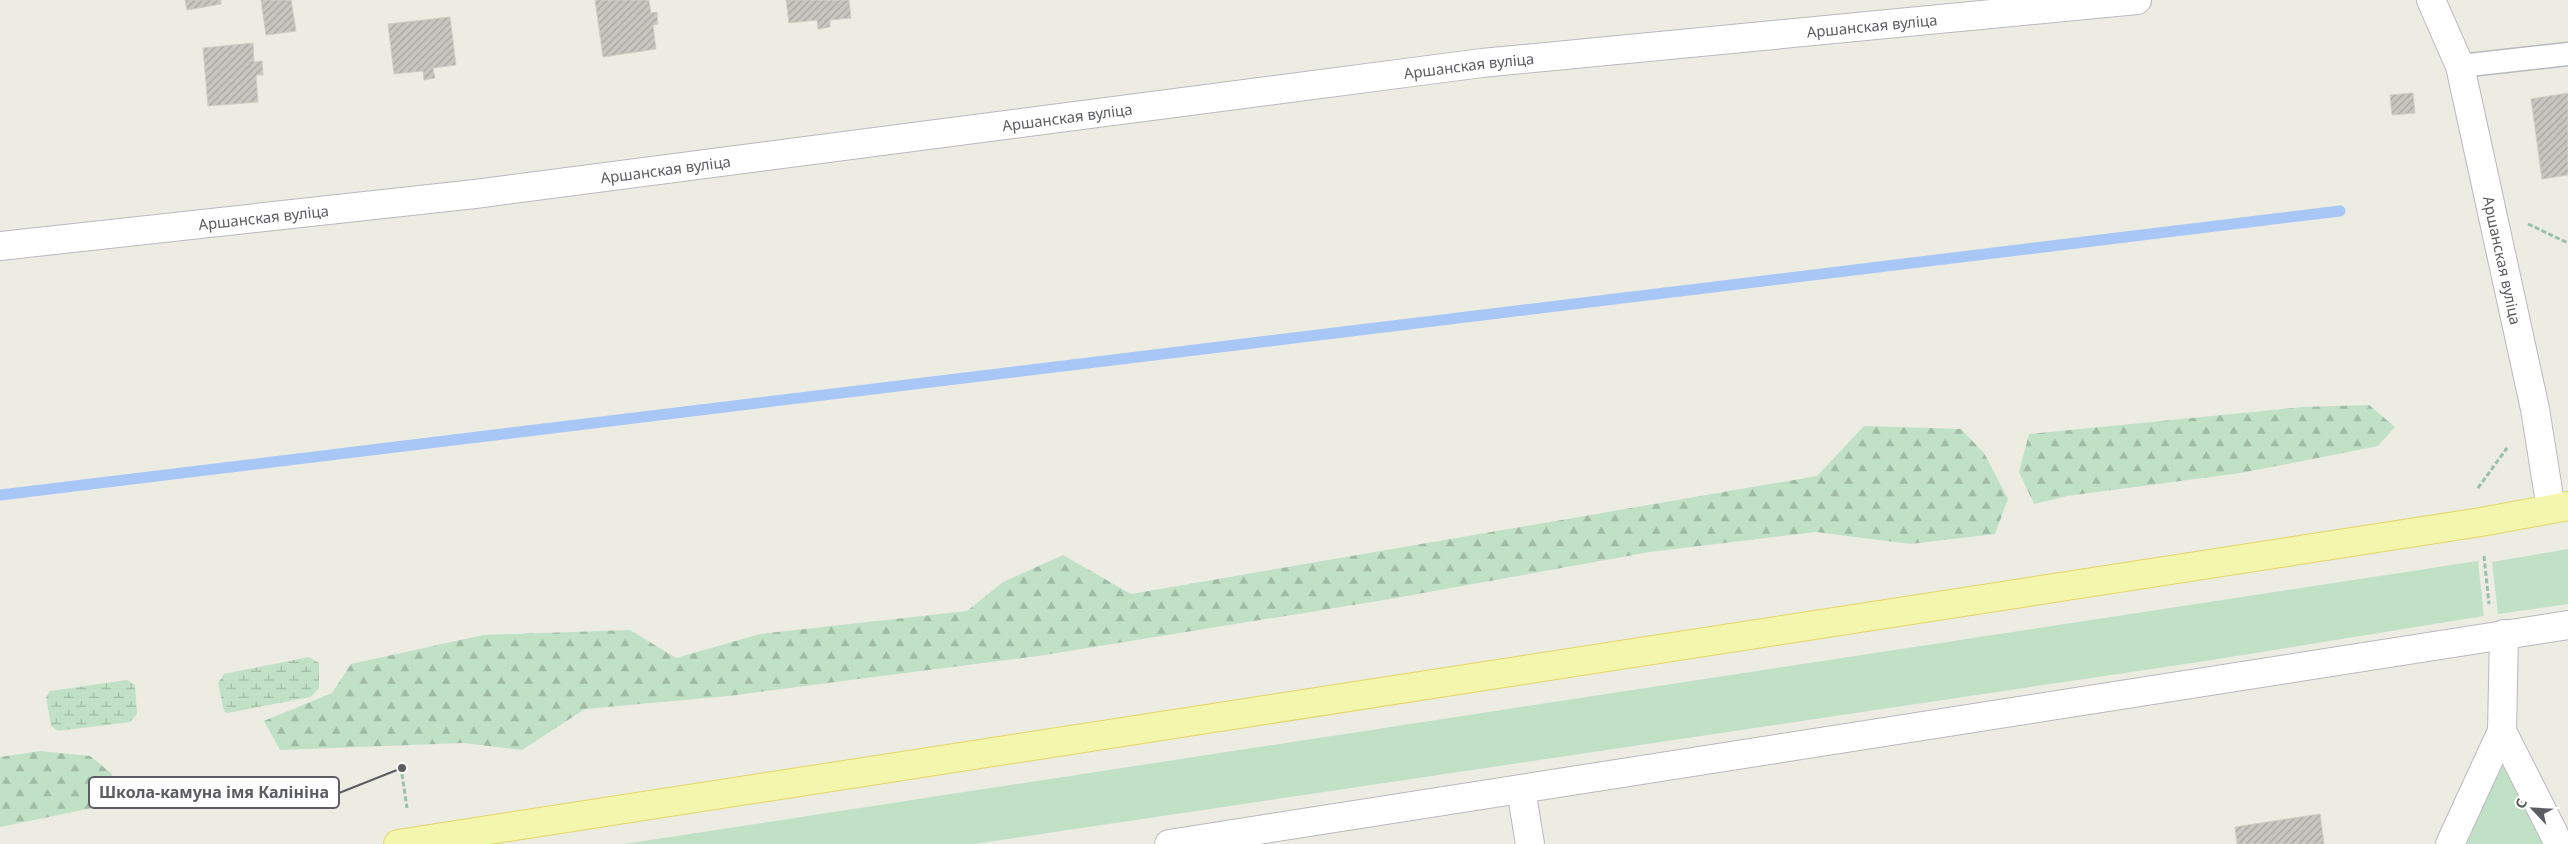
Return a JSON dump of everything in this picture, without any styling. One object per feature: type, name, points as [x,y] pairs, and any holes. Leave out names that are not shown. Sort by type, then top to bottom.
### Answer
[{"type":"main road","points":[[398,844],[2481,522],[2559,508]]},
{"type":"street","name":"Аршанская вуліца","points":[[0,246],[475,194],[1482,64],[2137,0]]},
{"type":"street","name":"Аршанская вуліца","points":[[2431,0],[2460,66],[2535,409],[2559,508]]},
{"type":"street","points":[[1169,844],[2568,625]]},
{"type":"street","points":[[2498,635],[2502,731],[2559,844]]},
{"type":"street","points":[[2450,844],[2502,731]]},
{"type":"street","points":[[1521,790],[1530,844]]},
{"type":"lane","points":[[2460,66],[2568,54]]},
{"type":"path","points":[[2484,552],[2498,635]]},
{"type":"green space","points":[[2369,405],[2395,427],[2378,446],[2241,473],[2067,496],[2034,504],[2019,472],[2029,434],[2303,407]]},
{"type":"green space","points":[[1864,426],[1961,429],[1984,453],[2008,499],[1995,534],[1910,544],[1816,532],[1650,552],[1390,599],[1038,656],[728,696],[585,709],[522,750],[463,743],[280,750],[264,721],[332,693],[351,664],[483,635],[630,630],[676,658],[760,634],[967,611],[1003,582],[1063,555],[1131,594],[1817,476]]},
{"type":"green space","points":[[2568,549],[2568,604],[2498,614],[2492,562]]},
{"type":"green space","points":[[2478,561],[2484,616],[2199,662],[974,844],[624,844]]},
{"type":"green space","points":[[309,657],[319,663],[319,688],[311,697],[227,713],[224,711],[218,683],[224,674]]},
{"type":"green space","points":[[127,680],[135,685],[137,714],[130,722],[58,731],[51,726],[46,697],[50,691]]},
{"type":"green space","points":[[40,751],[90,756],[112,774],[117,803],[0,827],[0,757]]},
{"type":"green space","points":[[2504,763],[2546,844],[2464,844]]},
{"type":"building","points":[[185,0],[221,0],[221,4],[187,10]]},
{"type":"building","points":[[261,0],[291,0],[296,31],[266,35]]},
{"type":"building","points":[[595,0],[649,0],[651,13],[657,12],[658,24],[653,25],[656,49],[603,57]]},
{"type":"building","points":[[786,0],[849,0],[851,18],[830,20],[830,27],[818,29],[817,20],[789,23]]},
{"type":"building","points":[[450,17],[456,65],[433,68],[435,78],[424,80],[423,71],[394,74],[388,24]]},
{"type":"building","points":[[253,43],[254,62],[262,61],[263,75],[256,75],[258,102],[208,106],[203,48]]},
{"type":"building","points":[[2413,93],[2415,113],[2392,115],[2390,95]]},
{"type":"building","points":[[2568,93],[2568,175],[2542,179],[2531,99]]},
{"type":"building","points":[[2320,814],[2324,844],[2237,844],[2235,827]]},
{"type":"waterway","points":[[0,495],[2340,211]]},
{"type":"place","name":"Школа-камуна імя Калініна","points":[[402,768]]}]
